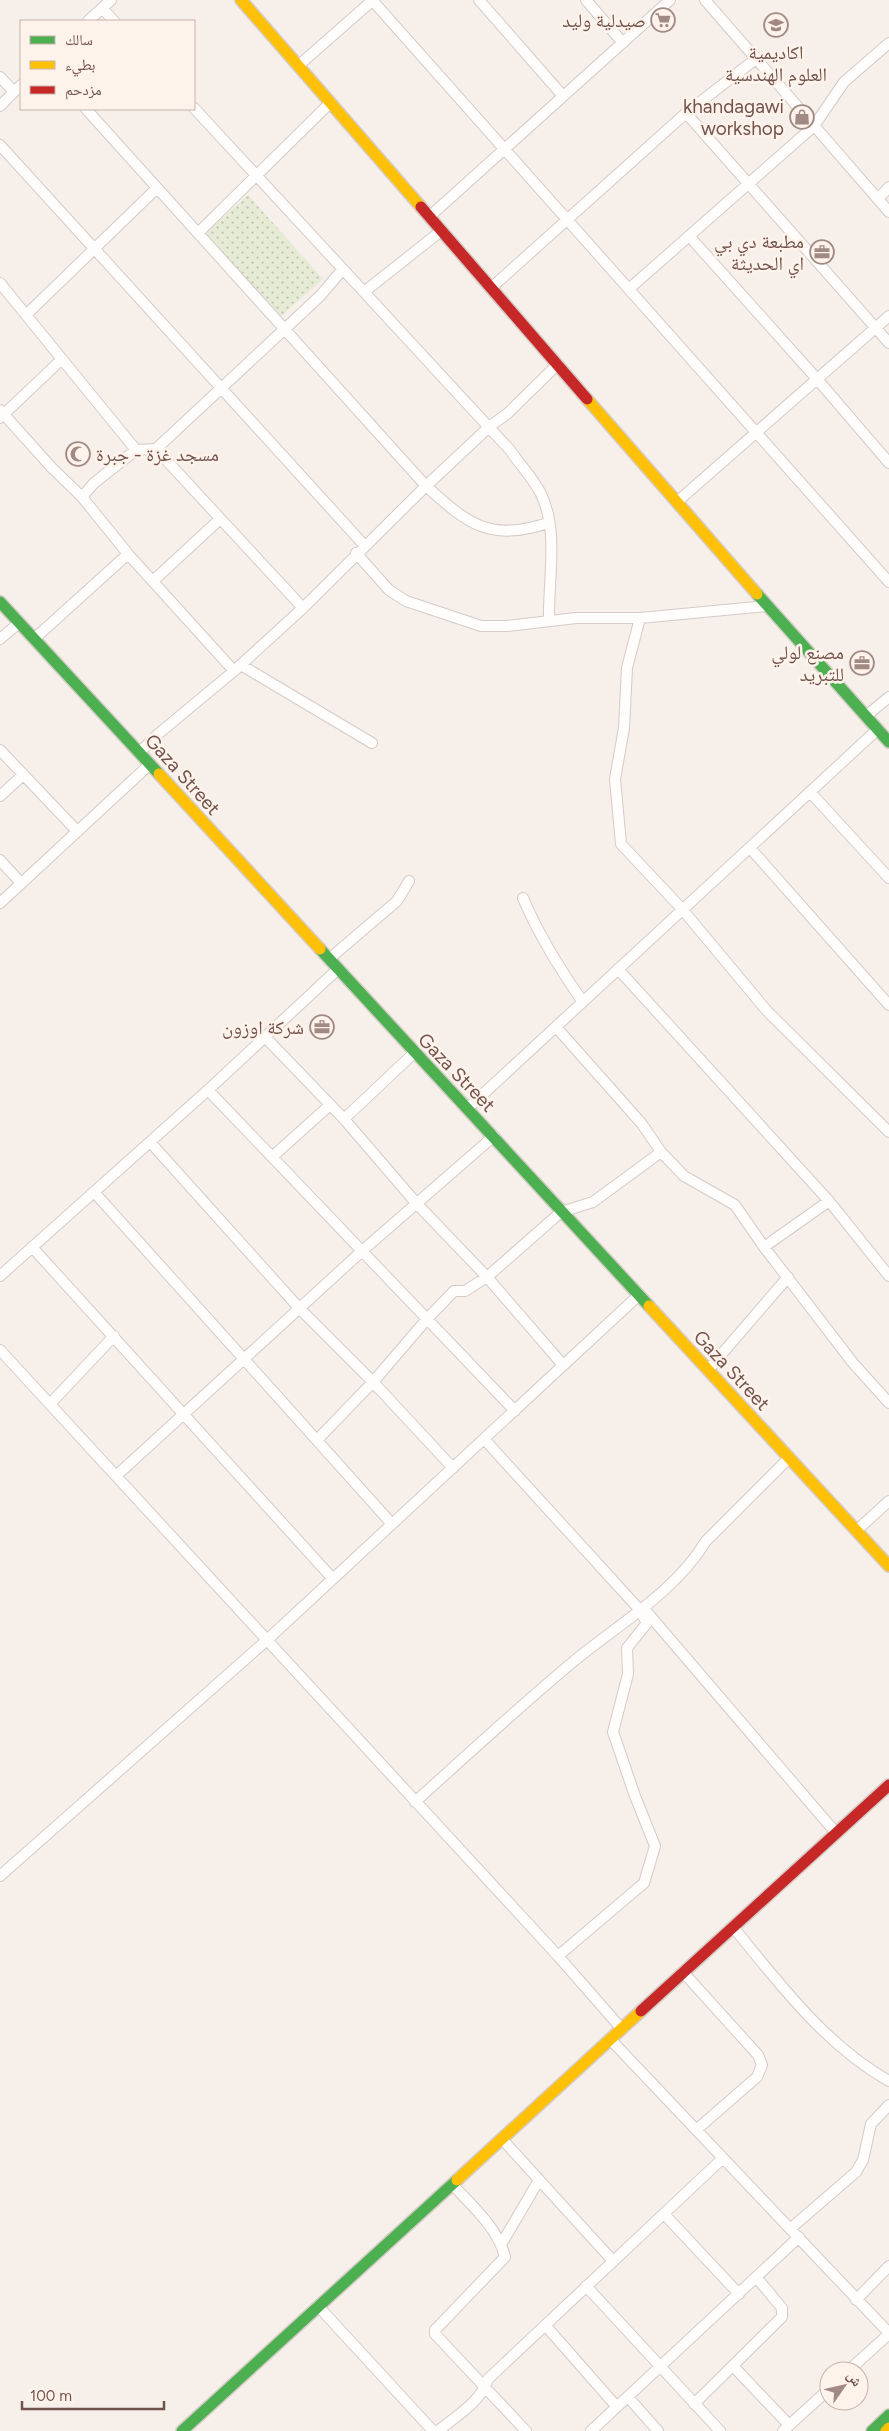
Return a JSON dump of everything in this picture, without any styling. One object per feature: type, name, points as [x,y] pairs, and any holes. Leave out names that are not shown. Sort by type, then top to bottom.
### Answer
[{"type":"street","points":[[89,20],[111,0]]},
{"type":"street","points":[[241,0],[678,501],[767,606],[889,742]]},
{"type":"street","points":[[298,66],[373,0],[888,579]]},
{"type":"street","points":[[479,0],[563,96]]},
{"type":"street","points":[[586,0],[623,42]]},
{"type":"street","points":[[429,216],[670,0]]},
{"type":"street","points":[[705,0],[889,212]]},
{"type":"street","points":[[102,8],[113,20]]},
{"type":"street","points":[[630,288],[814,126],[844,82],[888,46]]},
{"type":"street","points":[[491,288],[686,113],[757,58]]},
{"type":"street","points":[[0,77],[18,88],[0,106]]},
{"type":"street","points":[[198,233],[330,103]]},
{"type":"street","points":[[195,109],[510,450],[540,493],[547,508],[552,557],[548,590],[549,620]]},
{"type":"street","points":[[87,110],[426,486],[457,514],[478,527],[508,530],[531,529],[548,523]]},
{"type":"street","points":[[686,113],[889,343]]},
{"type":"street","points":[[0,145],[364,545]]},
{"type":"street","points":[[878,199],[889,187]]},
{"type":"street","points":[[27,314],[157,188]]},
{"type":"street","points":[[364,292],[441,231]]},
{"type":"street","points":[[690,237],[889,463]]},
{"type":"street","points":[[82,497],[94,483],[136,450],[156,449],[206,404],[220,387],[283,328],[320,296],[343,269]]},
{"type":"street","points":[[0,283],[136,450]]},
{"type":"street","points":[[678,501],[889,316]]},
{"type":"street","points":[[62,359],[1,414],[82,497],[128,554],[237,668],[372,743]]},
{"type":"street","points":[[140,752],[303,608],[364,545],[489,427],[508,413],[558,364]]},
{"type":"street","points":[[156,449],[303,608]]},
{"type":"street","points":[[153,581],[220,519]]},
{"type":"street","points":[[34,639],[128,554]]},
{"type":"street","points":[[356,554],[389,590],[406,601],[481,626],[507,626],[549,620],[610,617],[640,618],[767,606]]},
{"type":"street","name":"Gaza Street","points":[[0,602],[889,1566]]},
{"type":"street","points":[[640,618],[627,668],[624,728],[615,779],[619,836],[626,852],[682,909],[767,1011],[889,1132]]},
{"type":"street","points":[[0,638],[18,623]]},
{"type":"street","points":[[866,716],[889,697]]},
{"type":"street","points":[[468,1108],[878,729]]},
{"type":"street","points":[[0,750],[77,832]]},
{"type":"street","points":[[0,903],[150,765]]},
{"type":"street","points":[[0,796],[23,776]]},
{"type":"street","points":[[810,792],[889,878]]},
{"type":"street","points":[[750,848],[889,1005]]},
{"type":"street","points":[[0,860],[21,883]]},
{"type":"street","points":[[329,959],[397,901],[410,881]]},
{"type":"street","points":[[522,898],[535,927],[557,965],[583,1002]]},
{"type":"street","points":[[0,1276],[208,1090],[338,969]]},
{"type":"street","points":[[618,969],[829,1201],[889,1276]]},
{"type":"street","points":[[556,1027],[642,1124],[661,1152],[684,1176],[735,1205],[764,1248],[853,1363],[889,1403]]},
{"type":"street","points":[[265,1037],[344,1119],[417,1204],[486,1277],[563,1365]]},
{"type":"street","points":[[344,1119],[414,1053]]},
{"type":"street","points":[[208,1090],[514,1410]]},
{"type":"street","points":[[272,1157],[330,1105]]},
{"type":"street","points":[[116,1476],[184,1416],[362,1251],[494,1136]]},
{"type":"street","points":[[150,1142],[300,1308],[374,1382],[453,1468]]},
{"type":"street","points":[[317,1440],[374,1382],[427,1318],[454,1292],[466,1292],[561,1212],[594,1202],[661,1152]]},
{"type":"street","points":[[94,1192],[392,1524]]},
{"type":"street","points":[[764,1248],[829,1201]]},
{"type":"street","points":[[32,1248],[333,1579]]},
{"type":"street","points":[[708,1370],[788,1278]]},
{"type":"street","points":[[0,1876],[267,1640],[639,1296]]},
{"type":"street","points":[[50,1404],[114,1336]]},
{"type":"street","points":[[0,1350],[558,1956],[621,2028]]},
{"type":"street","points":[[484,1439],[641,1608],[836,1833]]},
{"type":"street","points":[[415,1802],[511,1715],[668,1586],[696,1558],[706,1541],[789,1458]]},
{"type":"street","points":[[856,1531],[889,1501]]},
{"type":"street","points":[[558,1956],[644,1883],[655,1846],[613,1732],[628,1674],[627,1648],[647,1623],[641,1608]]},
{"type":"street","points":[[182,2431],[889,1785]]},
{"type":"street","points":[[733,1927],[790,1995],[836,2043],[864,2067],[889,2082]]},
{"type":"street","points":[[683,1972],[758,2055],[762,2065],[757,2077],[696,2130]]},
{"type":"street","points":[[610,2039],[889,2334],[859,2361]]},
{"type":"street","points":[[790,2228],[856,2172],[863,2160],[871,2124],[889,2105]]},
{"type":"street","points":[[502,2139],[613,2261]]},
{"type":"street","points":[[438,2431],[474,2402],[485,2387],[488,2378],[722,2159]]},
{"type":"street","points":[[502,2243],[539,2180]]},
{"type":"street","points":[[452,2184],[482,2216],[502,2243],[505,2257],[435,2330],[435,2334],[526,2431]]},
{"type":"street","points":[[664,2214],[739,2294]]},
{"type":"street","points":[[591,2431],[799,2237]]},
{"type":"street","points":[[856,2300],[889,2266]]},
{"type":"street","points":[[694,2404],[784,2313],[756,2277]]},
{"type":"street","points":[[586,2286],[720,2431]]},
{"type":"street","points":[[318,2306],[433,2431]]},
{"type":"street","points":[[546,2324],[617,2407]]},
{"type":"street","points":[[733,2366],[786,2428],[819,2398]]},
{"type":"street","points":[[628,2397],[658,2431]]},
{"type":"street","points":[[872,2431],[889,2415]]},
{"type":"street","points":[[886,2431],[889,2428]]},
{"type":"green space","points":[[248,195],[323,279],[279,318],[204,235]]},
{"type":"traffic: fast","points":[[757,594],[889,742]]},
{"type":"traffic: fast","points":[[0,602],[159,774]]},
{"type":"traffic: fast","points":[[320,949],[649,1306]]},
{"type":"traffic: fast","points":[[182,2431],[457,2180]]},
{"type":"traffic: fast","points":[[872,2431],[889,2415]]},
{"type":"traffic: slow","points":[[241,0],[421,207]]},
{"type":"traffic: slow","points":[[587,399],[757,594]]},
{"type":"traffic: slow","points":[[159,774],[320,949]]},
{"type":"traffic: slow","points":[[649,1306],[889,1566]]},
{"type":"traffic: slow","points":[[457,2180],[641,2011]]},
{"type":"traffic: slow","points":[[886,2431],[889,2428]]},
{"type":"traffic: jam","points":[[421,207],[587,399]]},
{"type":"traffic: jam","points":[[641,2011],[889,1785]]},
{"type":"place","name":"صيدلية وليد","points":[[663,20]]},
{"type":"place","name":"اكاديمية العلوم الهندسية","points":[[776,25]]},
{"type":"place","name":"khandagawi workshop","points":[[802,117]]},
{"type":"place","name":"مطبعة دي بي اي الحديثة","points":[[822,252]]},
{"type":"place","name":"مسجد غزة - جبرة","points":[[78,454]]},
{"type":"place","name":"مصنع لولي للتبريد","points":[[862,663]]},
{"type":"place","name":"شركة اوزون","points":[[322,1027]]}]
